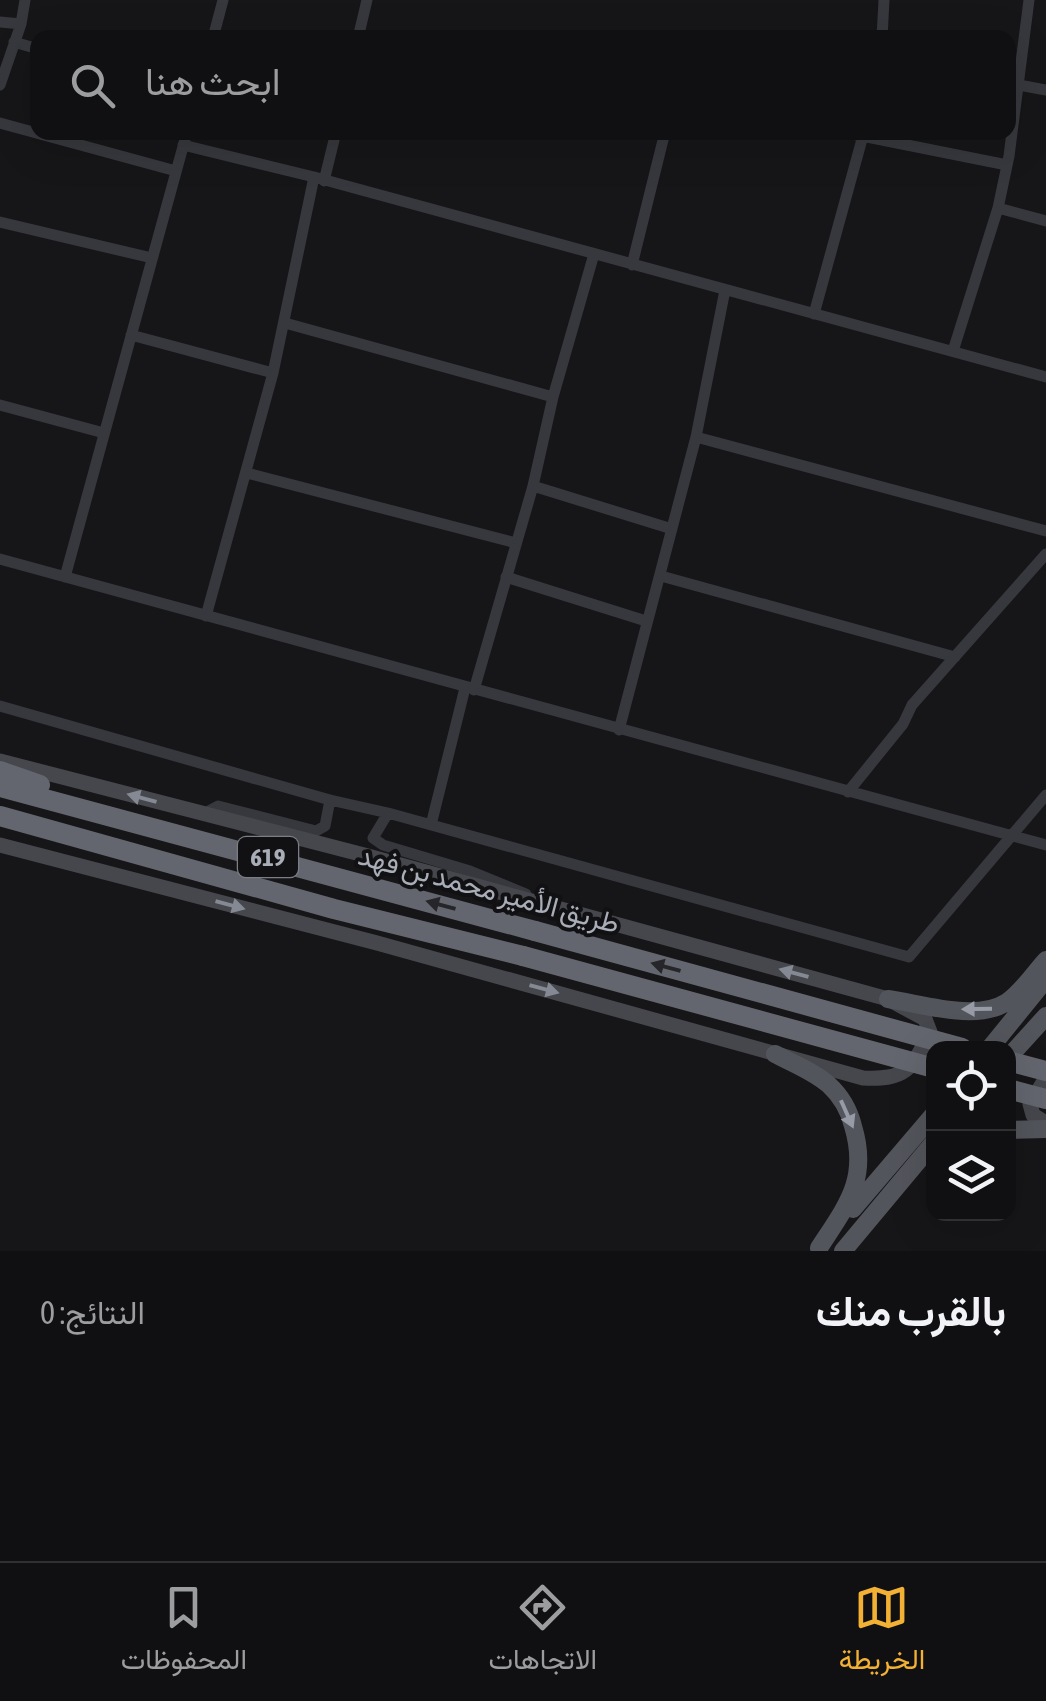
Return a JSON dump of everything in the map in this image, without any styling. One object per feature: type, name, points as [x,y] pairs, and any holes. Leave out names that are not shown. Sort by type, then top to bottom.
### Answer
[{"type":"highway","points":[[0,771],[59,792],[81,807]]},
{"type":"highway","name":"طريق الأمير محمد بن فهد","points":[[0,787],[937,1041]]},
{"type":"highway","name":"طريق الأمير محمد بن فهد","points":[[0,816],[926,1066]]},
{"type":"highway","points":[[1016,1062],[1046,1074]]},
{"type":"highway","points":[[1016,1090],[1046,1098]]},
{"type":"main road","points":[[0,761],[888,999],[974,1012],[994,1009],[1011,1000],[1046,960]]},
{"type":"main road","points":[[0,844],[377,943],[863,1078],[890,1079],[904,1074],[930,1032],[925,1019],[888,999]]},
{"type":"main road","points":[[996,1041],[1046,979]]},
{"type":"main road","points":[[1016,1050],[1046,1016]]},
{"type":"main road","points":[[775,1054],[827,1083],[850,1114],[859,1144],[860,1164],[850,1200],[818,1250]]},
{"type":"main road","points":[[1046,1074],[1030,1104],[1032,1115],[1046,1126]]},
{"type":"main road","points":[[818,1250],[926,1123]]},
{"type":"main road","points":[[1016,1129],[1046,1126]]},
{"type":"main road","points":[[862,1230],[926,1152]]},
{"type":"main road","points":[[843,1251],[926,1165]]},
{"type":"street","points":[[0,85],[25,0]]},
{"type":"street","points":[[360,30],[367,0]]},
{"type":"street","points":[[882,30],[884,0]]},
{"type":"street","points":[[1016,53],[1029,0]]},
{"type":"street","points":[[214,30],[219,1]]},
{"type":"street","points":[[0,22],[21,24]]},
{"type":"street","points":[[14,42],[30,47]]},
{"type":"street","points":[[1016,64],[1016,105]]},
{"type":"street","points":[[1019,85],[1046,90]]},
{"type":"street","points":[[0,123],[30,131]]},
{"type":"street","points":[[62,140],[176,171]]},
{"type":"street","points":[[65,577],[185,140]]},
{"type":"street","points":[[188,140],[1046,377]]},
{"type":"street","points":[[206,616],[273,374],[319,179],[333,140]]},
{"type":"street","points":[[632,264],[663,140]]},
{"type":"street","points":[[814,314],[862,140]]},
{"type":"street","points":[[887,140],[1007,165]]},
{"type":"street","points":[[953,352],[998,208],[1011,140]]},
{"type":"street","points":[[998,208],[1046,221]]},
{"type":"street","points":[[0,222],[152,258]]},
{"type":"street","points":[[431,825],[533,486],[553,398],[594,254]]},
{"type":"street","points":[[619,730],[696,437],[725,290]]},
{"type":"street","points":[[285,323],[553,398]]},
{"type":"street","points":[[131,334],[273,374]]},
{"type":"street","points":[[0,405],[104,433]]},
{"type":"street","points":[[696,437],[1046,531]]},
{"type":"street","points":[[247,474],[516,542]]},
{"type":"street","points":[[533,486],[672,529]]},
{"type":"street","points":[[848,792],[903,724],[912,705],[1046,554]]},
{"type":"street","points":[[0,559],[1046,845]]},
{"type":"street","points":[[661,576],[955,658]]},
{"type":"street","points":[[506,577],[646,622]]},
{"type":"street","points":[[0,706],[908,957],[1046,795]]},
{"type":"street","points":[[203,814],[218,806],[316,831],[324,826],[330,800]]},
{"type":"street","points":[[388,813],[373,838],[383,845],[470,871],[517,889],[547,906]]}]
